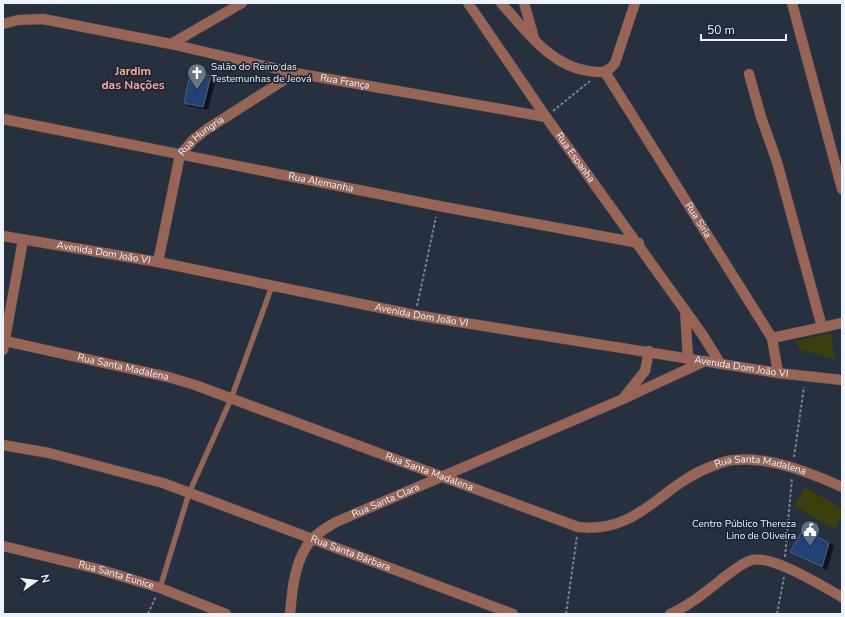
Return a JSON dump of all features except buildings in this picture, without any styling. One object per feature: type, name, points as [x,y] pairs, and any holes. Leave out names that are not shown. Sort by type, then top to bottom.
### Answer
[{"type":"street","points":[[171,44],[242,3]]},
{"type":"street","name":"Rua Espanha","points":[[468,3],[546,117],[639,243],[720,363]]},
{"type":"street","points":[[502,3],[535,41],[555,58],[570,67],[603,73],[611,68],[618,56],[635,3]]},
{"type":"street","points":[[524,3],[535,41]]},
{"type":"street","points":[[792,3],[842,189]]},
{"type":"street","name":"Rua França","points":[[3,24],[18,20],[43,19],[171,44],[295,73],[546,117]]},
{"type":"street","name":"Rua Hungria","points":[[158,262],[180,155],[192,140],[206,129],[295,73]]},
{"type":"street","name":"Rua Siria","points":[[603,73],[772,338],[778,373]]},
{"type":"street","points":[[749,74],[761,117],[778,162],[822,327]]},
{"type":"street","name":"Rua Alemanha","points":[[3,119],[439,206],[639,243]]},
{"type":"street","name":"Avenida Dom João VI","points":[[3,236],[158,262],[415,315],[649,351],[778,373],[842,380]]},
{"type":"street","points":[[4,346],[23,240]]},
{"type":"street","points":[[685,310],[688,358]]},
{"type":"street","points":[[772,338],[842,323]]},
{"type":"street","name":"Rua Santa Madalena","points":[[4,346],[168,377],[578,527],[594,529],[626,521],[641,513],[700,471],[733,460],[749,460],[792,467],[842,487]]},
{"type":"street","name":"Rua Santa Clara","points":[[623,399],[645,371],[649,351]]},
{"type":"street","name":"Rua Santa Clara","points":[[290,614],[296,572],[304,550],[313,538],[336,522],[439,476],[623,399],[705,361]]},
{"type":"street","points":[[645,371],[651,375],[665,379]]},
{"type":"street","name":"Rua Santa Bárbara","points":[[3,444],[49,453],[140,476],[313,538],[513,614]]},
{"type":"street","name":"Rua Santa Eunice","points":[[3,546],[76,563],[160,588],[226,614]]},
{"type":"street","points":[[670,614],[694,601],[743,564],[752,560],[763,559],[784,567],[842,597]]},
{"type":"lane","points":[[160,588],[189,493],[231,399],[272,286]]},
{"type":"path","points":[[546,117],[603,73]]},
{"type":"path","points":[[415,315],[439,206]]},
{"type":"path","points":[[777,614],[784,567],[792,467],[806,375]]},
{"type":"path","points":[[566,614],[578,527]]},
{"type":"path","points":[[148,614],[160,588]]},
{"type":"green space","points":[[831,333],[835,359],[800,350],[796,341]]},
{"type":"green space","points":[[805,487],[842,509],[842,516],[835,529],[794,506]]},
{"type":"place","name":"Salão do Reino das Testemunhas de Jeová","points":[[197,90]]},
{"type":"place","name":"Centro Público Thereza Lino de Oliveira","points":[[810,547]]},
{"type":"district","name":"Jardim das Nações","points":[[133,78]]}]
